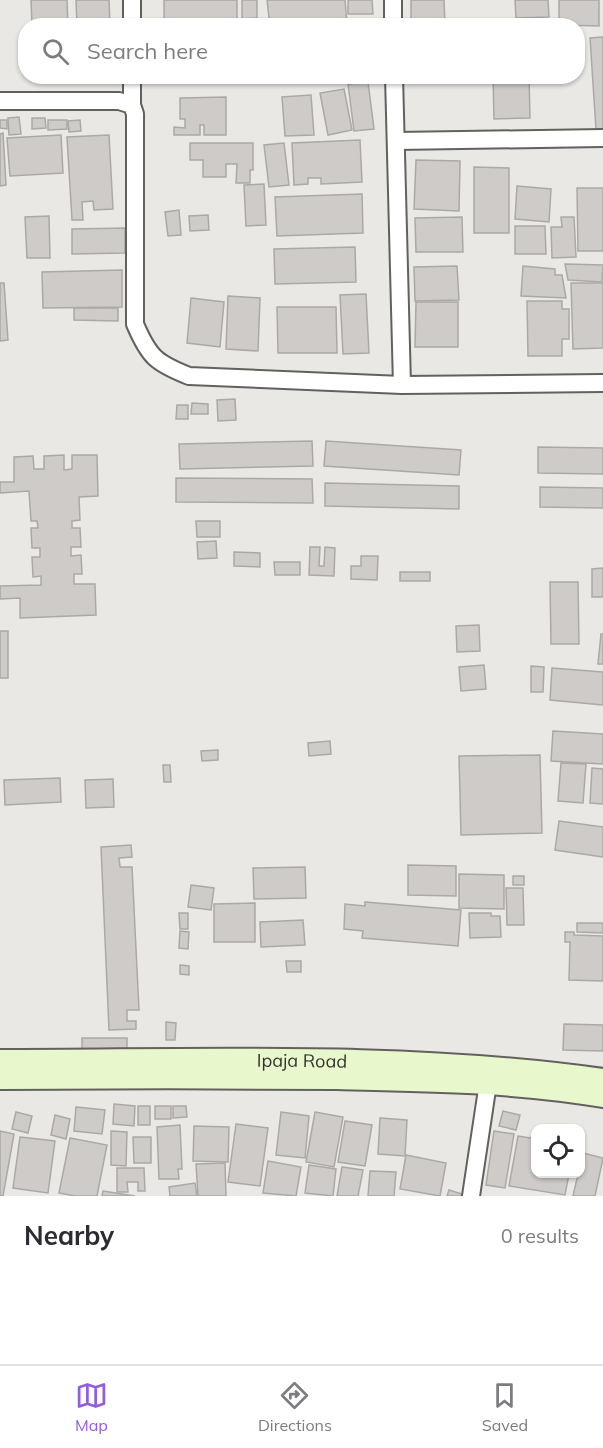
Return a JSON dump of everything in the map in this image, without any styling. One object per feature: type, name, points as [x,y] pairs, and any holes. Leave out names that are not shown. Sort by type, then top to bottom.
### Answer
[{"type":"main road","name":"Ipaja Road","points":[[0,1061],[164,1059],[385,1062],[555,1072],[599,1088]]},
{"type":"main road","name":"Ipaja Road","points":[[0,1078],[422,1080],[599,1088]]},
{"type":"street","points":[[132,0],[132,18]]},
{"type":"street","points":[[393,0],[393,18]]},
{"type":"street","points":[[132,84],[132,105],[135,114],[135,324],[146,349],[164,366],[189,376],[402,385],[603,383]]},
{"type":"street","points":[[394,84],[402,385]]},
{"type":"street","points":[[0,101],[119,101],[132,105]]},
{"type":"street","points":[[396,141],[603,138]]},
{"type":"street","points":[[471,1196],[488,1083]]},
{"type":"building","points":[[31,0],[67,0],[68,18],[32,18]]},
{"type":"building","points":[[76,0],[109,0],[110,18],[77,18]]},
{"type":"building","points":[[164,0],[237,0],[237,18],[164,18]]},
{"type":"building","points":[[242,0],[257,0],[257,18],[242,18]]},
{"type":"building","points":[[267,0],[345,0],[346,18],[269,18]]},
{"type":"building","points":[[348,0],[372,0],[373,14],[348,14]]},
{"type":"building","points":[[411,0],[444,0],[445,18],[411,18]]},
{"type":"building","points":[[515,0],[548,0],[549,17],[516,18]]},
{"type":"building","points":[[559,0],[599,0],[599,26],[585,26],[585,18],[559,18]]},
{"type":"building","points":[[603,37],[603,129],[596,129],[590,38]]},
{"type":"building","points":[[348,84],[368,84],[374,129],[354,131]]},
{"type":"building","points":[[493,84],[529,84],[530,118],[494,119]]},
{"type":"building","points":[[344,89],[352,130],[328,135],[320,93]]},
{"type":"building","points":[[311,95],[314,135],[285,136],[282,97]]},
{"type":"building","points":[[226,97],[226,135],[204,135],[204,125],[200,125],[200,135],[174,135],[174,127],[185,128],[185,119],[180,119],[180,98]]},
{"type":"building","points":[[19,117],[21,134],[9,135],[8,118]]},
{"type":"building","points":[[32,118],[45,118],[46,128],[32,129]]},
{"type":"building","points":[[0,120],[7,120],[7,129],[0,128]]},
{"type":"building","points":[[48,120],[67,120],[67,129],[48,130]]},
{"type":"building","points":[[80,120],[81,131],[69,132],[68,121]]},
{"type":"building","points":[[3,133],[6,185],[0,186],[0,134]]},
{"type":"building","points":[[61,135],[63,173],[10,176],[7,138]]},
{"type":"building","points":[[109,135],[113,209],[94,210],[93,201],[82,202],[83,220],[72,220],[67,137]]},
{"type":"building","points":[[360,140],[362,182],[321,184],[321,178],[308,178],[308,184],[294,185],[292,143]]},
{"type":"building","points":[[190,143],[253,143],[253,170],[250,170],[250,183],[236,183],[237,164],[226,164],[226,177],[203,177],[203,160],[190,160]]},
{"type":"building","points":[[284,143],[289,185],[269,187],[264,145]]},
{"type":"building","points":[[416,160],[460,161],[459,211],[414,209]]},
{"type":"building","points":[[474,167],[509,168],[509,233],[474,233]]},
{"type":"building","points":[[264,184],[266,225],[246,226],[244,185]]},
{"type":"building","points":[[517,186],[551,189],[549,222],[515,219]]},
{"type":"building","points":[[577,188],[603,188],[603,251],[578,251]]},
{"type":"building","points":[[362,194],[363,233],[277,236],[275,197]]},
{"type":"building","points":[[179,210],[181,235],[168,236],[165,212]]},
{"type":"building","points":[[208,215],[209,230],[190,231],[189,216]]},
{"type":"building","points":[[49,216],[50,258],[27,258],[25,217]]},
{"type":"building","points":[[462,217],[463,252],[416,252],[415,218]]},
{"type":"building","points":[[561,217],[574,217],[576,257],[552,258],[551,227],[562,227]]},
{"type":"building","points":[[515,226],[545,226],[546,254],[515,254]]},
{"type":"building","points":[[125,228],[125,253],[72,254],[72,229]]},
{"type":"building","points":[[355,247],[356,282],[275,284],[274,249]]},
{"type":"building","points":[[565,264],[603,265],[602,282],[568,280]]},
{"type":"building","points":[[457,266],[459,300],[415,301],[414,267]]},
{"type":"building","points":[[523,266],[555,269],[555,275],[562,275],[566,298],[521,296]]},
{"type":"building","points":[[122,270],[122,307],[43,308],[42,272]]},
{"type":"building","points":[[0,283],[4,283],[8,340],[0,341]]},
{"type":"building","points":[[571,283],[603,283],[603,348],[573,349]]},
{"type":"building","points":[[366,294],[369,353],[343,354],[340,295]]},
{"type":"building","points":[[228,296],[260,298],[258,351],[226,349]]},
{"type":"building","points":[[191,298],[224,302],[220,347],[187,343]]},
{"type":"building","points":[[527,301],[562,301],[562,309],[569,309],[569,339],[562,339],[562,356],[528,356]]},
{"type":"building","points":[[416,302],[458,302],[458,347],[415,347]]},
{"type":"building","points":[[277,307],[336,307],[337,353],[278,353]]},
{"type":"building","points":[[74,308],[118,308],[118,321],[74,320]]},
{"type":"building","points":[[235,399],[236,420],[218,421],[217,400]]},
{"type":"building","points":[[192,403],[208,404],[208,414],[191,414]]},
{"type":"building","points":[[177,405],[188,405],[188,419],[176,419]]},
{"type":"building","points":[[312,441],[313,466],[180,469],[179,444]]},
{"type":"building","points":[[326,441],[461,450],[459,475],[324,466]]},
{"type":"building","points":[[538,447],[603,448],[603,474],[538,473]]},
{"type":"building","points":[[64,455],[64,470],[72,469],[72,455],[97,455],[98,496],[79,497],[80,520],[72,521],[72,528],[80,528],[81,547],[71,547],[71,556],[81,555],[82,574],[74,574],[74,584],[95,584],[96,615],[20,618],[20,598],[0,599],[0,586],[41,585],[41,576],[33,577],[32,557],[40,557],[40,548],[32,548],[31,528],[38,528],[37,521],[31,521],[29,491],[0,493],[0,482],[14,482],[14,457],[33,456],[34,469],[44,469],[44,456]]},
{"type":"building","points":[[176,478],[312,479],[313,503],[176,502]]},
{"type":"building","points":[[325,483],[459,486],[459,509],[325,506]]},
{"type":"building","points":[[540,487],[603,488],[603,508],[540,507]]},
{"type":"building","points":[[196,521],[220,521],[220,537],[197,537]]},
{"type":"building","points":[[216,541],[217,558],[198,559],[197,542]]},
{"type":"building","points":[[310,547],[320,547],[319,566],[324,566],[325,547],[335,548],[334,576],[309,575]]},
{"type":"building","points":[[234,552],[260,553],[260,567],[234,566]]},
{"type":"building","points":[[361,556],[378,556],[377,580],[351,579],[351,566],[361,566]]},
{"type":"building","points":[[274,562],[300,562],[300,575],[275,575]]},
{"type":"building","points":[[603,568],[603,597],[592,597],[592,569]]},
{"type":"building","points":[[400,572],[430,572],[430,581],[400,581]]},
{"type":"building","points":[[550,582],[578,582],[579,644],[551,644]]},
{"type":"building","points":[[479,625],[480,651],[457,652],[456,626]]},
{"type":"building","points":[[0,631],[8,631],[8,678],[0,678]]},
{"type":"building","points":[[601,634],[603,634],[603,664],[598,664]]},
{"type":"building","points":[[484,665],[486,689],[461,691],[459,667]]},
{"type":"building","points":[[531,666],[544,667],[543,692],[531,692]]},
{"type":"building","points":[[552,668],[603,672],[603,705],[550,700]]},
{"type":"building","points":[[553,731],[603,734],[603,764],[551,761]]},
{"type":"building","points":[[330,741],[331,754],[309,756],[308,743]]},
{"type":"building","points":[[218,750],[218,760],[202,761],[201,751]]},
{"type":"building","points":[[540,755],[542,833],[461,835],[459,756]]},
{"type":"building","points":[[561,763],[586,764],[583,803],[558,801]]},
{"type":"building","points":[[163,765],[170,765],[171,782],[164,782]]},
{"type":"building","points":[[592,768],[603,769],[603,804],[590,803]]},
{"type":"building","points":[[60,778],[61,802],[5,805],[4,780]]},
{"type":"building","points":[[113,779],[114,807],[86,808],[85,780]]},
{"type":"building","points":[[559,821],[603,827],[603,857],[555,850]]},
{"type":"building","points":[[131,845],[132,857],[119,858],[120,867],[132,867],[139,1010],[127,1010],[127,1021],[136,1021],[136,1029],[109,1030],[101,847]]},
{"type":"building","points":[[408,865],[456,866],[456,896],[408,895]]},
{"type":"building","points":[[305,867],[306,898],[254,899],[253,868]]},
{"type":"building","points":[[459,874],[504,875],[504,909],[459,908]]},
{"type":"building","points":[[513,876],[524,876],[524,885],[513,885]]},
{"type":"building","points":[[191,885],[214,888],[211,910],[188,907]]},
{"type":"building","points":[[506,888],[523,888],[524,925],[507,925]]},
{"type":"building","points":[[365,902],[461,910],[458,946],[362,938],[363,931],[344,929],[345,904],[365,906]]},
{"type":"building","points":[[255,903],[255,942],[214,942],[214,904]]},
{"type":"building","points":[[179,913],[188,913],[188,929],[180,929]]},
{"type":"building","points":[[469,913],[491,913],[491,916],[500,916],[501,937],[470,938]]},
{"type":"building","points":[[303,920],[305,945],[261,947],[260,922]]},
{"type":"building","points":[[577,923],[603,923],[603,933],[577,932]]},
{"type":"building","points":[[180,931],[189,932],[188,949],[179,948]]},
{"type":"building","points":[[565,932],[574,932],[574,935],[603,936],[603,981],[569,980],[570,942],[565,942]]},
{"type":"building","points":[[286,961],[301,961],[301,972],[287,972]]},
{"type":"building","points":[[180,965],[189,966],[189,975],[180,974]]},
{"type":"building","points":[[166,1022],[176,1023],[175,1040],[166,1040]]},
{"type":"building","points":[[564,1024],[603,1025],[603,1051],[563,1050]]},
{"type":"building","points":[[82,1038],[127,1038],[127,1051],[82,1050]]},
{"type":"building","points":[[114,1104],[135,1106],[134,1126],[113,1124]]},
{"type":"building","points":[[138,1106],[150,1106],[150,1125],[138,1125]]},
{"type":"building","points":[[155,1106],[171,1106],[171,1119],[155,1119]]},
{"type":"building","points":[[173,1106],[186,1106],[187,1117],[173,1118]]},
{"type":"building","points":[[76,1107],[105,1110],[102,1134],[74,1131]]},
{"type":"building","points":[[503,1111],[520,1115],[516,1130],[499,1126]]},
{"type":"building","points":[[16,1112],[32,1116],[28,1133],[12,1129]]},
{"type":"building","points":[[281,1112],[309,1116],[305,1158],[276,1155]]},
{"type":"building","points":[[315,1112],[343,1117],[334,1167],[306,1162]]},
{"type":"building","points":[[55,1115],[70,1119],[66,1139],[51,1135]]},
{"type":"building","points":[[380,1118],[407,1120],[405,1156],[378,1154]]},
{"type":"building","points":[[345,1121],[372,1125],[365,1166],[338,1162]]},
{"type":"building","points":[[236,1124],[268,1128],[260,1186],[228,1182]]},
{"type":"building","points":[[180,1125],[182,1169],[178,1169],[179,1179],[159,1179],[157,1127]]},
{"type":"building","points":[[194,1126],[229,1127],[228,1162],[193,1161]]},
{"type":"building","points":[[0,1131],[14,1134],[3,1196],[0,1196]]},
{"type":"building","points":[[111,1131],[127,1132],[126,1166],[111,1165]]},
{"type":"building","points":[[494,1131],[514,1134],[505,1188],[486,1185]]},
{"type":"building","points":[[518,1136],[531,1138],[531,1178],[568,1178],[565,1195],[509,1186]]},
{"type":"building","points":[[20,1137],[55,1141],[48,1193],[13,1188]]},
{"type":"building","points":[[133,1137],[151,1137],[151,1163],[134,1163]]},
{"type":"building","points":[[70,1138],[107,1145],[97,1196],[59,1193]]},
{"type":"building","points":[[585,1154],[603,1158],[595,1196],[573,1196],[577,1178],[585,1178]]},
{"type":"building","points":[[406,1155],[446,1163],[440,1196],[400,1189]]},
{"type":"building","points":[[268,1161],[301,1167],[296,1196],[263,1193]]},
{"type":"building","points":[[225,1163],[226,1196],[198,1196],[196,1164]]},
{"type":"building","points":[[309,1165],[336,1169],[333,1196],[305,1193]]},
{"type":"building","points":[[342,1167],[363,1170],[358,1196],[337,1196]]},
{"type":"building","points":[[117,1168],[144,1168],[145,1191],[138,1191],[138,1182],[127,1182],[128,1192],[117,1192]]},
{"type":"building","points":[[370,1171],[396,1172],[394,1196],[368,1196]]},
{"type":"building","points":[[195,1183],[197,1196],[170,1196],[169,1187]]},
{"type":"building","points":[[449,1190],[468,1196],[447,1196]]},
{"type":"building","points":[[103,1191],[135,1196],[102,1196]]}]
